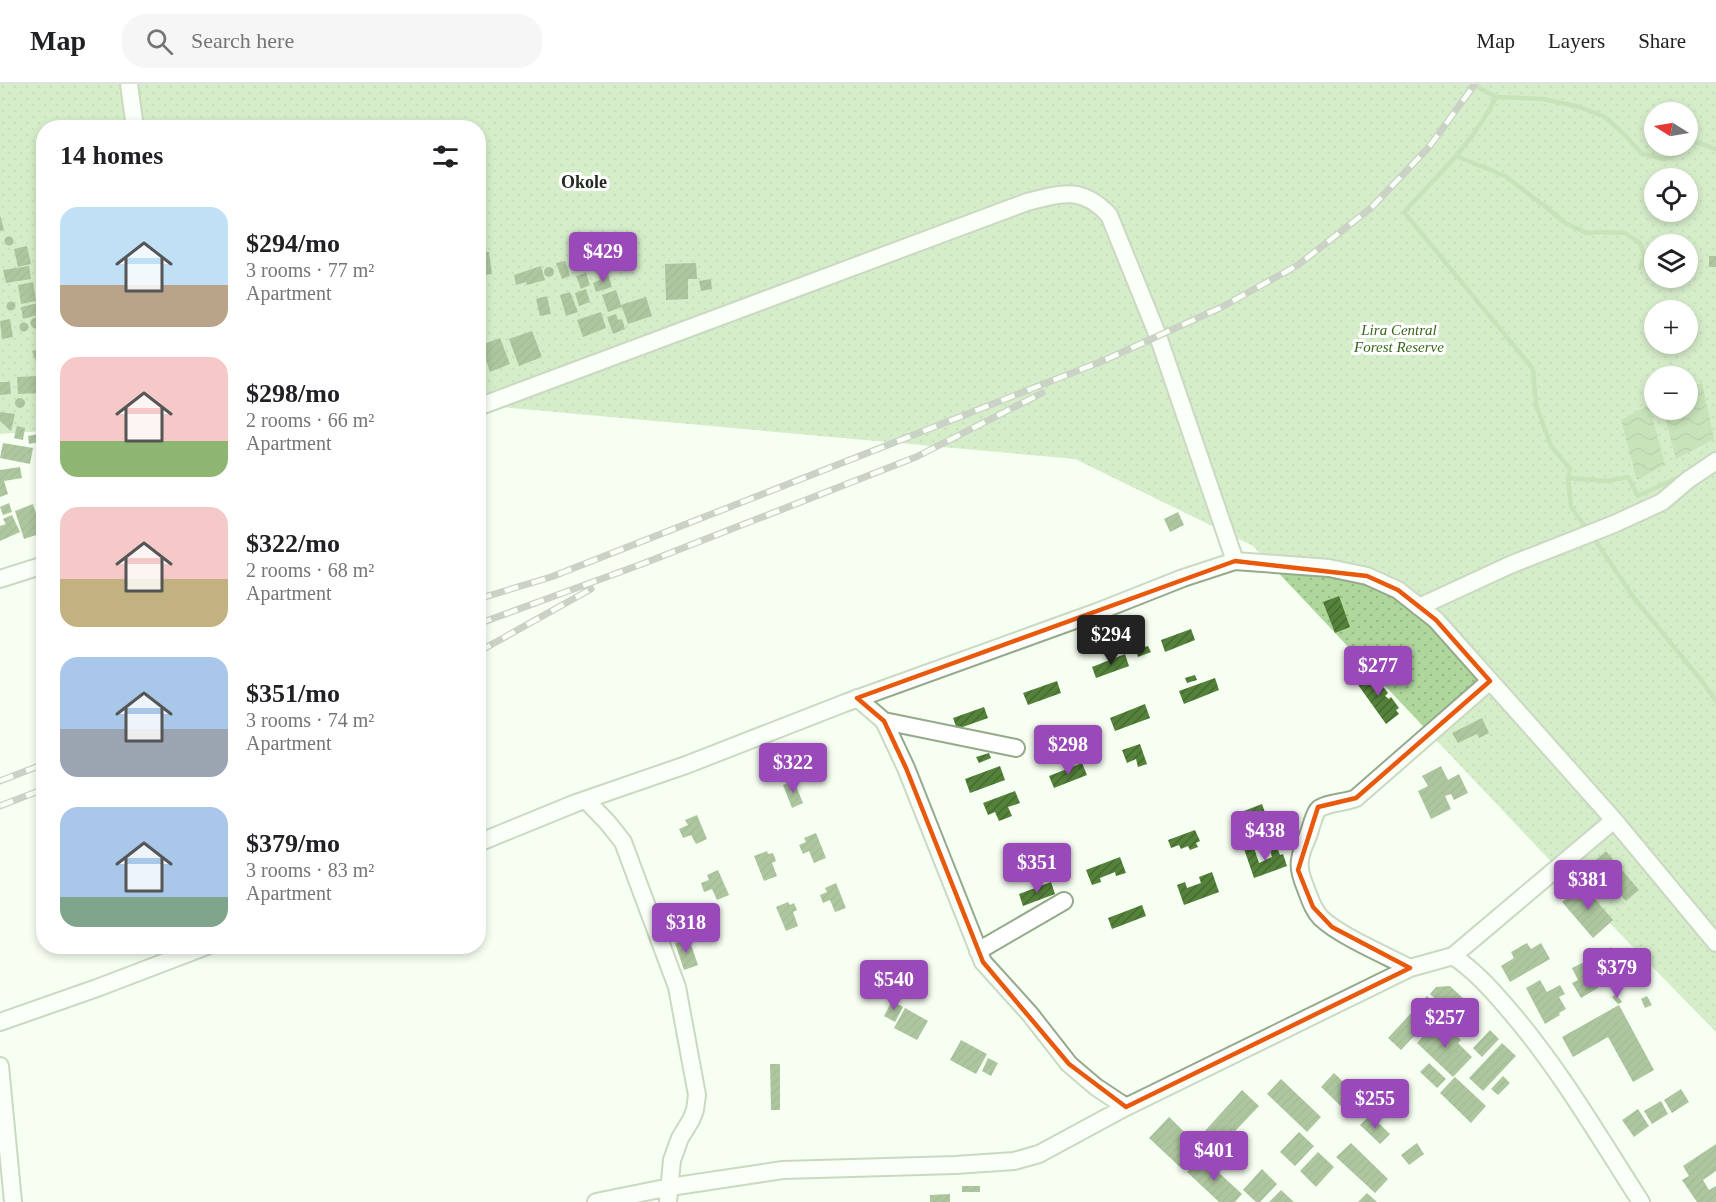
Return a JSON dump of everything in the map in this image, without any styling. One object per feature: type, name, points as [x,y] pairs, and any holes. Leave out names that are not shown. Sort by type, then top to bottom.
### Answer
[{"type":"street","points":[[129,84],[134,120]]},
{"type":"street","points":[[486,405],[1027,202],[1060,194],[1076,195],[1098,203],[1109,215],[1158,336],[1235,561]]},
{"type":"street","points":[[1419,607],[1662,502],[1716,461]]},
{"type":"street","points":[[486,840],[857,698],[1235,561],[1329,568],[1367,576],[1398,590],[1436,620],[1614,820],[1716,943]]},
{"type":"street","points":[[0,579],[36,568]]},
{"type":"street","points":[[1410,968],[1346,935],[1320,917],[1313,907],[1298,870],[1299,861],[1317,810],[1356,798],[1490,681]]},
{"type":"street","points":[[857,698],[884,721],[906,768],[983,962],[1030,1014],[1069,1064],[1096,1087],[1126,1107]]},
{"type":"street","points":[[884,721],[1016,748]]},
{"type":"street","points":[[586,800],[623,842],[677,987],[697,1095],[695,1110],[680,1138],[672,1160],[669,1195]]},
{"type":"street","points":[[596,1202],[669,1195],[783,1170],[955,1165],[1014,1161],[1039,1154],[1126,1107],[1410,968],[1454,956],[1614,820]]},
{"type":"street","points":[[978,951],[1064,901]]},
{"type":"street","points":[[0,1022],[186,954]]},
{"type":"street","points":[[1454,956],[1480,977],[1555,1067],[1641,1202]]},
{"type":"street","points":[[0,1066],[13,1202]]},
{"type":"highlighted area","points":[[1235,561],[1367,576],[1398,590],[1436,620],[1490,681],[1356,798],[1318,807],[1298,870],[1313,907],[1332,927],[1410,968],[1126,1107],[1069,1064],[983,962],[906,768],[884,721],[857,698]]},
{"type":"green space","name":"Lira Central Forest Reserve","points":[[0,84],[1716,84],[1716,1032],[1590,903],[1253,546],[1075,459],[486,406],[486,120],[36,120],[36,431],[0,434]]},
{"type":"water","points":[[1702,383],[1714,439],[1676,459],[1666,420],[1698,420],[1698,384]]},
{"type":"water","points":[[1644,408],[1644,420],[1653,420],[1665,465],[1637,480],[1621,420]]},
{"type":"building","points":[[0,215],[4,230],[0,231]]},
{"type":"building","points":[[9,236],[14,241],[9,246],[4,241]]},
{"type":"building","points":[[27,246],[31,264],[18,267],[14,249]]},
{"type":"building","points":[[486,252],[489,252],[492,274],[486,275]]},
{"type":"building","points":[[1709,256],[1716,256],[1716,267],[1709,267]]},
{"type":"building","points":[[565,261],[570,276],[562,279],[556,263]]},
{"type":"building","points":[[696,263],[697,279],[688,279],[688,299],[666,300],[665,264]]},
{"type":"building","points":[[599,264],[604,269],[599,274],[594,269]]},
{"type":"building","points":[[29,266],[31,279],[6,283],[3,270]]},
{"type":"building","points":[[541,266],[545,280],[527,285],[526,282],[516,285],[514,275]]},
{"type":"building","points":[[549,267],[554,272],[549,277],[544,272]]},
{"type":"building","points":[[586,273],[590,285],[581,289],[576,276]]},
{"type":"building","points":[[608,274],[612,287],[596,292],[593,283],[600,280],[599,277]]},
{"type":"building","points":[[711,279],[712,289],[701,291],[699,281]]},
{"type":"building","points":[[33,282],[36,301],[21,304],[18,285]]},
{"type":"building","points":[[586,289],[590,302],[579,306],[575,293]]},
{"type":"building","points":[[616,290],[621,305],[646,297],[652,316],[628,324],[622,307],[608,312],[602,295]]},
{"type":"building","points":[[570,292],[578,312],[566,316],[560,295]]},
{"type":"building","points":[[547,296],[551,314],[540,316],[536,299]]},
{"type":"building","points":[[11,301],[16,306],[11,311],[6,306]]},
{"type":"building","points":[[36,303],[36,315],[23,319],[21,307]]},
{"type":"building","points":[[601,312],[606,328],[583,337],[577,320]]},
{"type":"building","points":[[616,314],[618,320],[622,319],[625,329],[613,334],[607,317]]},
{"type":"building","points":[[36,318],[36,328],[32,327],[32,319]]},
{"type":"building","points":[[10,319],[13,337],[2,339],[0,321]]},
{"type":"building","points":[[24,322],[29,327],[24,332],[19,327]]},
{"type":"building","points":[[532,331],[542,357],[519,366],[509,339]]},
{"type":"building","points":[[500,338],[510,364],[490,372],[486,360],[486,343]]},
{"type":"building","points":[[36,350],[36,362],[32,351]]},
{"type":"building","points":[[36,376],[36,393],[18,394],[17,377]]},
{"type":"building","points":[[0,382],[10,382],[11,394],[0,395]]},
{"type":"building","points":[[20,398],[25,403],[20,408],[15,403]]},
{"type":"building","points":[[0,412],[15,414],[11,431],[0,421]]},
{"type":"building","points":[[17,426],[25,428],[23,440],[14,438]]},
{"type":"building","points":[[36,434],[36,443],[29,444],[28,436]]},
{"type":"building","points":[[3,443],[33,448],[30,464],[0,458]]},
{"type":"building","points":[[20,467],[22,478],[4,481],[8,494],[0,497],[0,470]]},
{"type":"building","points":[[9,503],[12,512],[3,515],[0,507]]},
{"type":"building","points":[[33,504],[36,514],[36,535],[24,539],[15,511]]},
{"type":"building","points":[[1178,512],[1184,525],[1170,532],[1164,519]]},
{"type":"building","points":[[12,515],[20,532],[0,541],[0,526],[6,524],[3,519]]},
{"type":"building","points":[[1339,596],[1350,627],[1335,633],[1323,602]]},
{"type":"building","points":[[1191,629],[1195,640],[1165,652],[1161,640]]},
{"type":"building","points":[[1148,646],[1151,652],[1138,657],[1136,650]]},
{"type":"building","points":[[1125,654],[1129,666],[1096,678],[1092,667]]},
{"type":"building","points":[[1372,670],[1378,679],[1375,681],[1379,686],[1381,684],[1388,693],[1385,696],[1389,699],[1391,697],[1399,708],[1396,710],[1399,714],[1386,724],[1356,682]]},
{"type":"building","points":[[1195,675],[1197,680],[1187,683],[1185,678]]},
{"type":"building","points":[[1215,678],[1219,690],[1184,704],[1179,691]]},
{"type":"building","points":[[1057,681],[1061,693],[1028,705],[1023,693]]},
{"type":"building","points":[[1145,704],[1150,718],[1115,731],[1110,718]]},
{"type":"building","points":[[984,707],[988,718],[957,729],[953,718]]},
{"type":"building","points":[[1482,718],[1489,733],[1479,738],[1477,734],[1458,743],[1452,733]]},
{"type":"building","points":[[1073,732],[1078,745],[1040,759],[1035,746]]},
{"type":"building","points":[[1140,744],[1147,764],[1138,767],[1136,759],[1127,763],[1122,750]]},
{"type":"building","points":[[989,753],[991,758],[979,763],[976,757]]},
{"type":"building","points":[[1082,763],[1087,775],[1054,788],[1049,776]]},
{"type":"building","points":[[1000,766],[1005,780],[970,793],[965,779]]},
{"type":"building","points":[[1441,766],[1448,780],[1459,774],[1468,793],[1454,800],[1451,794],[1445,796],[1451,809],[1431,819],[1418,791],[1428,786],[1422,776]]},
{"type":"building","points":[[794,781],[803,803],[792,808],[783,785]]},
{"type":"building","points":[[1015,791],[1020,803],[1008,807],[1012,816],[999,821],[995,812],[988,815],[983,803]]},
{"type":"building","points":[[1262,804],[1268,821],[1259,824],[1257,819],[1243,825],[1245,831],[1237,834],[1231,816]]},
{"type":"building","points":[[697,815],[707,839],[696,844],[691,835],[683,838],[679,829],[688,825],[685,820]]},
{"type":"building","points":[[1195,830],[1200,841],[1196,843],[1198,847],[1190,850],[1188,846],[1181,849],[1179,845],[1171,848],[1168,840]]},
{"type":"building","points":[[816,833],[826,858],[814,863],[809,851],[803,854],[799,845],[806,842],[804,838]]},
{"type":"building","points":[[1253,845],[1259,863],[1272,857],[1270,850],[1277,847],[1280,855],[1283,854],[1287,866],[1254,878],[1244,849]]},
{"type":"building","points":[[767,851],[768,854],[773,853],[776,861],[772,863],[777,876],[764,881],[754,856]]},
{"type":"building","points":[[1606,851],[1639,890],[1626,901],[1614,888],[1610,892],[1600,879],[1604,876],[1592,863]]},
{"type":"building","points":[[1120,857],[1126,873],[1116,876],[1115,872],[1100,878],[1101,882],[1092,885],[1086,870]]},
{"type":"building","points":[[718,870],[729,895],[717,900],[712,889],[704,892],[701,883],[709,880],[707,875]]},
{"type":"building","points":[[1212,872],[1219,892],[1184,905],[1177,885],[1185,882],[1187,888],[1201,883],[1199,877]]},
{"type":"building","points":[[1051,882],[1055,894],[1023,906],[1019,894]]},
{"type":"building","points":[[836,883],[846,908],[835,912],[830,900],[823,903],[820,895],[827,892],[825,888]]},
{"type":"building","points":[[1582,884],[1613,920],[1593,938],[1562,902]]},
{"type":"building","points":[[788,902],[790,905],[794,903],[797,910],[793,912],[798,926],[786,931],[776,907]]},
{"type":"building","points":[[1142,905],[1146,916],[1112,929],[1108,918]]},
{"type":"building","points":[[689,939],[698,965],[684,970],[675,943]]},
{"type":"building","points":[[1527,943],[1531,949],[1541,943],[1550,959],[1510,982],[1501,966],[1514,958],[1511,952]]},
{"type":"building","points":[[1611,947],[1632,967],[1618,981],[1598,961]]},
{"type":"building","points":[[1584,962],[1598,988],[1581,998],[1572,983],[1578,980],[1572,968]]},
{"type":"building","points":[[1540,980],[1547,992],[1560,985],[1565,994],[1559,997],[1566,1009],[1545,1024],[1526,988]]},
{"type":"building","points":[[1450,986],[1467,1002],[1461,1008],[1452,999],[1445,1008],[1430,994],[1436,987]]},
{"type":"building","points":[[1616,994],[1622,1002],[1618,1004],[1612,997]]},
{"type":"building","points":[[1427,996],[1440,1009],[1401,1050],[1388,1038]]},
{"type":"building","points":[[1647,996],[1652,1005],[1645,1008],[1641,999]]},
{"type":"building","points":[[892,1001],[903,1007],[895,1022],[884,1016]]},
{"type":"building","points":[[1619,1005],[1654,1070],[1633,1082],[1608,1037],[1573,1057],[1562,1037]]},
{"type":"building","points":[[905,1008],[928,1021],[917,1040],[894,1028]]},
{"type":"building","points":[[1436,1023],[1445,1031],[1448,1028],[1461,1040],[1458,1043],[1472,1057],[1453,1077],[1417,1043]]},
{"type":"building","points":[[1490,1030],[1499,1039],[1482,1057],[1473,1048]]},
{"type":"building","points":[[961,1040],[987,1054],[976,1074],[950,1060]]},
{"type":"building","points":[[1502,1043],[1516,1056],[1483,1091],[1469,1078]]},
{"type":"building","points":[[988,1058],[998,1063],[991,1076],[982,1071]]},
{"type":"building","points":[[1429,1063],[1446,1079],[1437,1088],[1420,1072]]},
{"type":"building","points":[[770,1064],[780,1064],[780,1110],[771,1110]]},
{"type":"building","points":[[1334,1073],[1365,1103],[1352,1117],[1321,1087]]},
{"type":"building","points":[[1503,1076],[1510,1083],[1498,1095],[1491,1089]]},
{"type":"building","points":[[1455,1077],[1486,1106],[1471,1123],[1440,1093]]},
{"type":"building","points":[[1281,1079],[1321,1117],[1307,1132],[1267,1094]]},
{"type":"building","points":[[1681,1089],[1689,1102],[1672,1113],[1664,1100]]},
{"type":"building","points":[[1242,1090],[1259,1106],[1220,1147],[1204,1132]]},
{"type":"building","points":[[1661,1101],[1668,1114],[1652,1124],[1644,1111]]},
{"type":"building","points":[[1638,1109],[1649,1126],[1634,1137],[1622,1120]]},
{"type":"building","points":[[1370,1115],[1390,1134],[1380,1144],[1360,1125]]},
{"type":"building","points":[[1169,1117],[1200,1147],[1181,1168],[1149,1138]]},
{"type":"building","points":[[1299,1132],[1314,1146],[1295,1166],[1280,1152]]},
{"type":"building","points":[[1351,1143],[1388,1179],[1375,1193],[1336,1157]]},
{"type":"building","points":[[1417,1143],[1424,1154],[1409,1165],[1401,1155]]},
{"type":"building","points":[[1716,1144],[1716,1171],[1703,1180],[1709,1190],[1716,1186],[1716,1202],[1697,1202],[1682,1180],[1689,1176],[1683,1166]]},
{"type":"building","points":[[1318,1152],[1334,1167],[1316,1187],[1300,1171]]},
{"type":"building","points":[[1202,1157],[1242,1194],[1235,1202],[1219,1202],[1187,1172]]},
{"type":"building","points":[[1262,1169],[1277,1184],[1260,1202],[1256,1202],[1243,1190]]},
{"type":"building","points":[[962,1186],[980,1186],[980,1192],[962,1192]]},
{"type":"building","points":[[1281,1190],[1294,1202],[1269,1202]]},
{"type":"building","points":[[1367,1193],[1377,1202],[1358,1202]]},
{"type":"building","points":[[950,1194],[950,1202],[930,1202],[930,1195]]},
{"type":"waterway","points":[[1472,84],[1496,97],[1466,143],[1404,212],[1533,369],[1536,405],[1551,446],[1570,469],[1568,478],[1571,507],[1588,530]]},
{"type":"waterway","points":[[1496,97],[1544,99],[1579,107],[1605,117],[1642,154],[1665,159],[1681,153],[1695,142],[1716,149]]},
{"type":"waterway","points":[[1456,156],[1505,176],[1565,223],[1587,233],[1625,233],[1640,243],[1645,258],[1640,268]]},
{"type":"waterway","points":[[1568,478],[1607,481],[1628,477],[1638,496],[1683,475]]},
{"type":"waterway","points":[[1593,537],[1634,598],[1716,701]]},
{"type":"railway","points":[[486,597],[551,577],[1105,360],[1222,307],[1298,265],[1371,208],[1429,147],[1475,84]]},
{"type":"railway","points":[[486,621],[642,564],[916,457],[1042,393]]},
{"type":"railway","points":[[486,648],[591,589]]},
{"type":"railway","points":[[0,781],[36,767]]},
{"type":"railway","points":[[0,806],[36,792]]},
{"type":"district","name":"Okole","points":[[584,182]]}]
